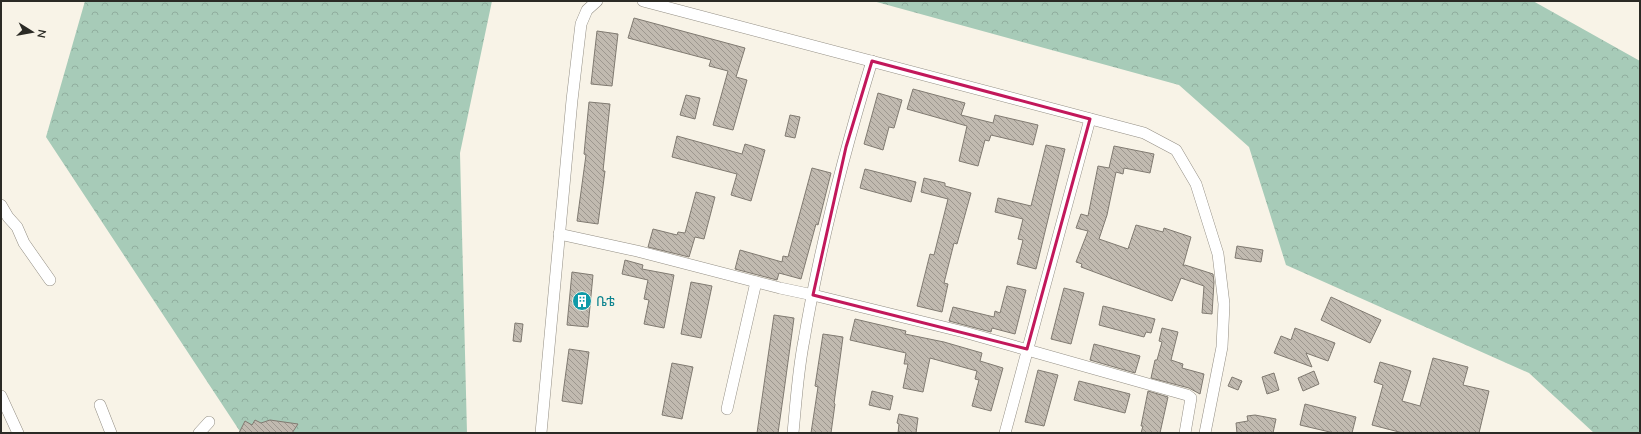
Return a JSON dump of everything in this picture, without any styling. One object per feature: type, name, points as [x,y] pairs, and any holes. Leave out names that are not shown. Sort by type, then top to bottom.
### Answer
[{"type":"street","points":[[541,433],[559,234],[581,24],[587,10],[597,1]]},
{"type":"street","points":[[643,1],[1144,133],[1176,150],[1196,184],[1218,254],[1224,304],[1222,347],[1205,433]]},
{"type":"street","points":[[793,433],[803,341],[826,230],[844,155],[872,61]]},
{"type":"street","points":[[1005,433],[1090,119]]},
{"type":"street","points":[[1,205],[8,217],[17,227],[24,242],[50,280]]},
{"type":"street","points":[[559,234],[637,251],[1027,349],[1187,395],[1191,398],[1185,433]]},
{"type":"street","points":[[727,410],[756,282]]},
{"type":"street","points":[[1,396],[18,433]]},
{"type":"street","points":[[100,405],[111,433]]},
{"type":"street","points":[[199,433],[209,422]]},
{"type":"highlighted area","points":[[872,61],[1090,119],[1027,349],[813,295],[846,147]]},
{"type":"green space","points":[[85,1],[492,1],[460,153],[467,433],[241,433],[46,137]]},
{"type":"green space","points":[[873,1],[1533,1],[1640,61],[1640,433],[1594,433],[1529,373],[1286,265],[1249,147],[1179,85]]},
{"type":"building","points":[[634,18],[745,48],[736,77],[747,80],[733,130],[713,125],[728,71],[709,66],[711,60],[628,38]]},
{"type":"building","points":[[597,31],[618,34],[612,86],[591,84]]},
{"type":"building","points":[[913,89],[965,103],[961,115],[993,123],[995,115],[1038,125],[1033,145],[991,135],[989,141],[985,140],[978,166],[959,161],[967,126],[907,109]]},
{"type":"building","points":[[878,93],[902,100],[894,128],[889,127],[883,150],[864,144]]},
{"type":"building","points":[[686,95],[700,98],[695,119],[680,115]]},
{"type":"building","points":[[589,102],[610,104],[603,171],[605,171],[598,224],[577,221],[586,155],[584,154]]},
{"type":"building","points":[[790,115],[800,117],[795,138],[785,136]]},
{"type":"building","points":[[677,136],[742,154],[745,144],[765,150],[751,201],[731,195],[737,174],[672,157]]},
{"type":"building","points":[[1046,145],[1065,149],[1036,269],[1017,264],[1023,240],[1018,239],[1023,219],[995,212],[998,198],[1031,206]]},
{"type":"building","points":[[1114,146],[1154,154],[1150,173],[1124,168],[1123,174],[1116,172],[1107,215],[1099,239],[1128,249],[1136,225],[1163,232],[1164,228],[1191,237],[1183,266],[1185,265],[1213,274],[1212,314],[1202,313],[1204,286],[1181,278],[1172,301],[1081,267],[1082,264],[1076,262],[1088,231],[1076,228],[1081,214],[1088,216],[1098,166],[1109,168]]},
{"type":"building","points":[[812,168],[831,173],[818,225],[816,224],[801,279],[779,273],[777,280],[735,269],[740,250],[782,262],[783,256],[788,257]]},
{"type":"building","points":[[865,169],[916,182],[911,202],[860,188]]},
{"type":"building","points":[[924,178],[945,183],[945,186],[971,193],[957,244],[954,243],[944,283],[948,284],[942,312],[917,306],[930,254],[934,255],[948,199],[921,192]]},
{"type":"building","points":[[696,192],[715,197],[704,239],[695,237],[689,257],[648,247],[653,229],[677,235],[678,232],[685,233]]},
{"type":"building","points":[[1237,246],[1263,250],[1261,262],[1235,258]]},
{"type":"building","points":[[625,260],[643,265],[642,269],[674,275],[664,328],[644,324],[649,300],[644,299],[648,280],[622,274]]},
{"type":"building","name":"ቤቴ","points":[[572,272],[593,275],[588,327],[567,325]]},
{"type":"building","points":[[691,282],[712,286],[701,338],[681,334]]},
{"type":"building","points":[[1007,286],[1026,290],[1015,334],[992,328],[991,332],[949,321],[953,307],[994,317],[995,311],[1000,313]]},
{"type":"building","points":[[1064,288],[1084,293],[1071,344],[1051,339]]},
{"type":"building","points":[[1331,297],[1381,320],[1370,343],[1321,320]]},
{"type":"building","points":[[1103,306],[1155,319],[1151,333],[1146,332],[1144,337],[1099,325]]},
{"type":"building","points":[[774,315],[794,318],[778,433],[757,433]]},
{"type":"building","points":[[855,319],[906,331],[905,334],[944,342],[982,353],[980,361],[1003,368],[991,411],[972,406],[979,380],[975,379],[977,371],[930,358],[923,392],[903,388],[908,364],[904,364],[906,353],[850,340]]},
{"type":"building","points":[[515,323],[523,324],[521,342],[513,341]]},
{"type":"building","points":[[1162,328],[1178,332],[1171,360],[1183,364],[1182,368],[1204,374],[1200,394],[1189,388],[1151,378],[1155,360],[1157,360],[1162,342],[1159,341]]},
{"type":"building","points":[[1295,328],[1335,343],[1328,361],[1306,353],[1312,367],[1274,353],[1281,336],[1291,340]]},
{"type":"building","points":[[823,334],[843,337],[835,404],[831,433],[811,433],[818,387],[815,386]]},
{"type":"building","points":[[1094,344],[1140,356],[1135,373],[1090,360]]},
{"type":"building","points":[[569,349],[589,352],[582,404],[562,401]]},
{"type":"building","points":[[1433,358],[1468,367],[1463,385],[1489,391],[1479,433],[1403,433],[1372,425],[1383,385],[1374,382],[1380,362],[1411,371],[1402,401],[1420,406]]},
{"type":"building","points":[[672,363],[693,367],[682,419],[662,415]]},
{"type":"building","points":[[1038,370],[1058,375],[1044,426],[1025,422]]},
{"type":"building","points":[[1314,371],[1319,384],[1303,391],[1298,378]]},
{"type":"building","points":[[1274,373],[1279,390],[1267,394],[1262,377]]},
{"type":"building","points":[[1232,377],[1242,381],[1238,390],[1228,386]]},
{"type":"building","points":[[1079,381],[1130,394],[1125,413],[1074,400]]},
{"type":"building","points":[[872,391],[893,396],[890,410],[869,405]]},
{"type":"building","points":[[1148,391],[1168,397],[1160,433],[1141,433]]},
{"type":"building","points":[[1305,404],[1356,417],[1352,433],[1334,433],[1300,425]]},
{"type":"building","points":[[899,414],[918,418],[916,433],[898,433],[899,424],[897,423]]},
{"type":"building","points":[[1255,415],[1276,419],[1273,433],[1237,433],[1236,423],[1248,421],[1247,416]]},
{"type":"building","points":[[255,420],[261,423],[270,420],[298,424],[292,433],[239,433],[245,421],[252,425]]},
{"type":"place","name":"ቤቴ","points":[[582,301]]}]
